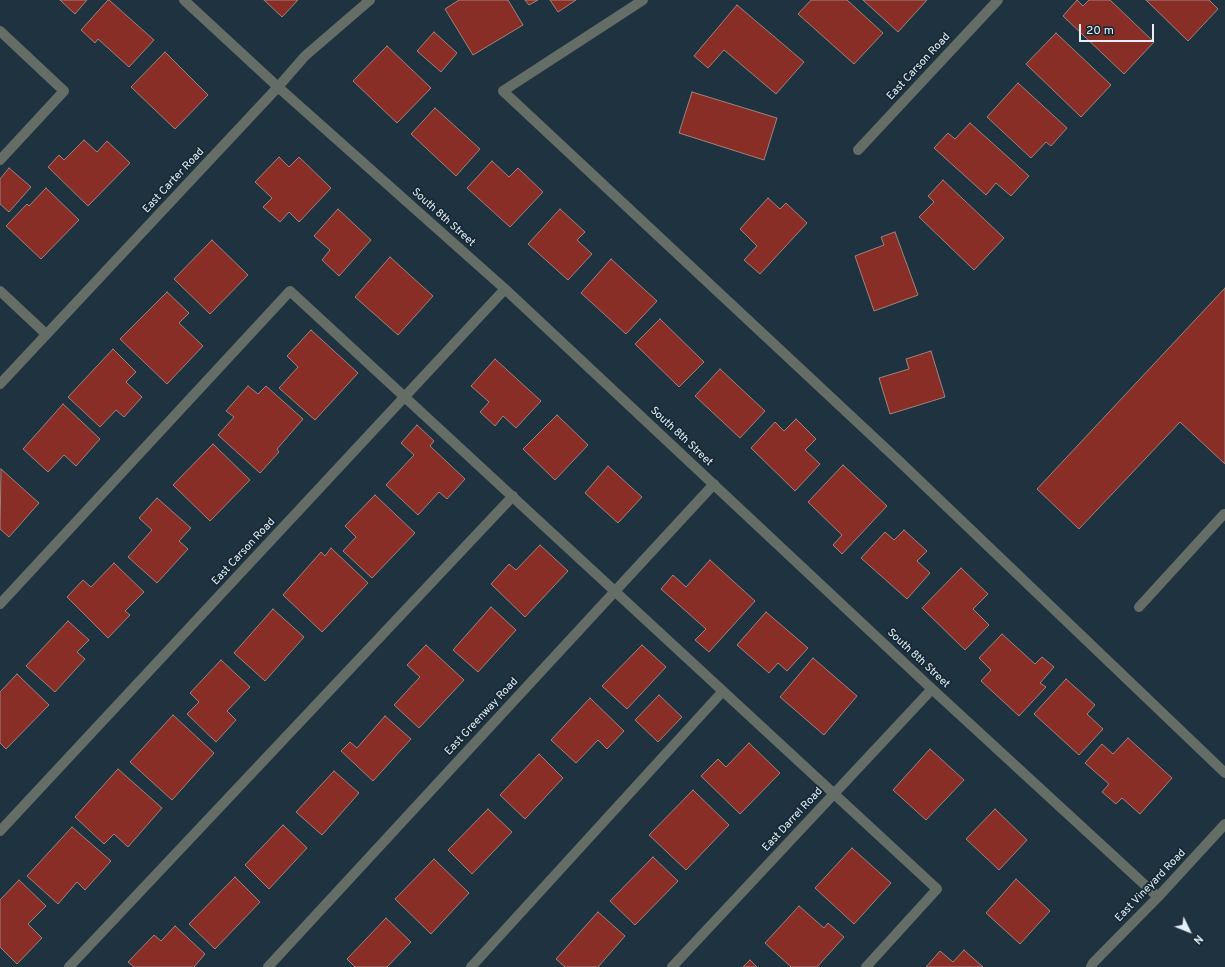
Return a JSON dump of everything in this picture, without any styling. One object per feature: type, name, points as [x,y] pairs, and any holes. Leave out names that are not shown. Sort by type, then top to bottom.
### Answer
[{"type":"street","name":"South 8th Street","points":[[184,0],[278,87],[505,289],[932,689],[1158,897]]},
{"type":"street","name":"East Carter Road","points":[[0,384],[278,87],[305,56],[370,0]]},
{"type":"street","points":[[643,0],[503,91],[898,460],[1225,773]]},
{"type":"street","name":"East Carson Road","points":[[858,150],[998,0]]},
{"type":"street","points":[[0,32],[64,90],[0,160]]},
{"type":"street","name":"East Carson Road","points":[[0,831],[505,289]]},
{"type":"street","points":[[0,291],[46,334]]},
{"type":"street","points":[[0,604],[290,291],[937,889],[866,967]]},
{"type":"street","name":"East Greenway Road","points":[[268,967],[714,484]]},
{"type":"street","points":[[69,967],[513,496]]},
{"type":"street","points":[[1139,607],[1224,514]]},
{"type":"street","name":"East Darrel Road","points":[[672,967],[932,689]]},
{"type":"street","points":[[471,967],[723,691]]},
{"type":"street","name":"East Vineyard Road","points":[[1090,966],[1158,897],[1225,824]]},
{"type":"building","points":[[60,0],[87,0],[75,14]]},
{"type":"building","points":[[108,0],[154,40],[129,67],[98,39],[95,43],[81,30]]},
{"type":"building","points":[[264,0],[298,0],[282,17]]},
{"type":"building","points":[[459,0],[508,0],[523,25],[473,55],[445,9]]},
{"type":"building","points":[[525,0],[538,0],[529,5]]},
{"type":"building","points":[[550,0],[576,0],[558,12]]},
{"type":"building","points":[[811,0],[847,0],[883,33],[854,64],[798,14]]},
{"type":"building","points":[[863,0],[927,0],[898,32]]},
{"type":"building","points":[[1077,0],[1083,6],[1089,0],[1110,0],[1154,42],[1124,74],[1063,16]]},
{"type":"building","points":[[1146,0],[1209,0],[1218,9],[1188,41]]},
{"type":"building","points":[[737,5],[804,62],[776,94],[724,50],[708,68],[694,56]]},
{"type":"building","points":[[434,32],[457,53],[441,72],[417,51]]},
{"type":"building","points":[[1056,33],[1111,85],[1081,117],[1026,64]]},
{"type":"building","points":[[387,46],[431,88],[397,123],[353,81]]},
{"type":"building","points":[[165,52],[208,95],[175,129],[131,87]]},
{"type":"building","points":[[1018,83],[1067,128],[1051,146],[1046,142],[1031,158],[987,117]]},
{"type":"building","points":[[692,92],[777,118],[764,160],[679,133]]},
{"type":"building","points":[[435,108],[480,149],[456,176],[411,134]]},
{"type":"building","points":[[970,123],[1029,176],[1011,196],[996,183],[986,195],[934,148],[948,133],[955,139]]},
{"type":"building","points":[[84,140],[97,152],[107,141],[130,163],[88,206],[48,167],[59,155],[64,160]]},
{"type":"building","points":[[279,157],[289,167],[299,157],[331,188],[299,222],[289,212],[280,222],[263,207],[272,198],[255,182]]},
{"type":"building","points":[[492,161],[509,177],[518,168],[543,192],[510,227],[467,188]]},
{"type":"building","points":[[9,168],[31,187],[9,212],[0,204],[0,179]]},
{"type":"building","points":[[943,180],[1004,238],[974,270],[919,217],[934,202],[928,196]]},
{"type":"building","points":[[46,188],[79,220],[41,259],[6,226],[27,204],[29,206]]},
{"type":"building","points":[[768,198],[780,209],[786,203],[807,223],[760,274],[744,260],[757,246],[740,229]]},
{"type":"building","points":[[338,209],[371,240],[339,276],[322,260],[330,250],[314,236]]},
{"type":"building","points":[[560,209],[585,232],[577,240],[592,254],[568,280],[528,244]]},
{"type":"building","points":[[895,232],[918,295],[874,311],[855,256],[884,245],[881,237]]},
{"type":"building","points":[[212,240],[248,275],[210,314],[174,279]]},
{"type":"building","points":[[390,257],[433,296],[398,335],[355,297]]},
{"type":"building","points":[[611,259],[657,301],[626,334],[581,293]]},
{"type":"building","points":[[1225,288],[1225,464],[1180,422],[1079,529],[1037,489]]},
{"type":"building","points":[[167,292],[189,313],[179,323],[203,346],[167,384],[120,339]]},
{"type":"building","points":[[660,319],[704,362],[679,387],[635,344]]},
{"type":"building","points":[[311,330],[358,373],[315,420],[279,388],[298,367],[287,356]]},
{"type":"building","points":[[113,349],[136,372],[126,382],[142,397],[124,417],[116,410],[100,427],[68,397]]},
{"type":"building","points":[[931,351],[945,397],[890,414],[879,378],[909,369],[906,359]]},
{"type":"building","points":[[495,359],[541,401],[516,428],[503,416],[495,426],[480,412],[489,402],[471,386]]},
{"type":"building","points":[[720,369],[765,411],[740,438],[695,396]]},
{"type":"building","points":[[248,386],[258,394],[266,386],[303,419],[277,449],[279,452],[260,473],[218,435],[234,417],[226,411]]},
{"type":"building","points":[[63,404],[100,439],[76,466],[64,455],[48,472],[23,449]]},
{"type":"building","points":[[557,415],[588,445],[555,480],[523,449]]},
{"type":"building","points":[[796,419],[816,439],[805,450],[820,464],[795,491],[751,448],[775,422],[784,431]]},
{"type":"building","points":[[417,425],[434,441],[430,446],[465,479],[447,499],[439,492],[418,515],[386,485],[414,455],[401,443]]},
{"type":"building","points":[[213,444],[250,480],[210,521],[173,485]]},
{"type":"building","points":[[843,465],[887,506],[842,554],[833,545],[842,535],[808,502]]},
{"type":"building","points":[[608,466],[642,497],[618,523],[585,493]]},
{"type":"building","points":[[1,469],[39,503],[9,537],[0,529]]},
{"type":"building","points":[[375,495],[415,533],[372,578],[343,551],[356,537],[345,526]]},
{"type":"building","points":[[157,498],[191,528],[179,541],[188,549],[157,583],[128,557],[152,530],[139,518]]},
{"type":"building","points":[[904,530],[927,551],[917,561],[930,573],[907,599],[861,558],[885,532],[894,540]]},
{"type":"building","points":[[540,545],[568,571],[525,617],[491,584],[509,564],[516,570]]},
{"type":"building","points":[[331,548],[368,583],[322,632],[283,595],[321,552],[325,556]]},
{"type":"building","points":[[710,560],[755,601],[709,652],[695,640],[706,629],[661,589],[673,575],[686,587]]},
{"type":"building","points":[[114,563],[144,592],[125,611],[130,615],[108,638],[67,597],[83,580],[91,587]]},
{"type":"building","points":[[961,568],[988,594],[973,609],[989,625],[965,650],[922,608]]},
{"type":"building","points":[[491,607],[516,630],[478,672],[453,650]]},
{"type":"building","points":[[273,609],[304,637],[265,681],[234,653]]},
{"type":"building","points":[[766,612],[808,648],[787,671],[778,663],[769,673],[737,645]]},
{"type":"building","points":[[68,621],[89,640],[77,652],[85,659],[55,692],[26,666]]},
{"type":"building","points":[[1002,634],[1035,664],[1042,657],[1054,667],[1040,683],[1046,687],[1019,716],[981,681],[991,670],[979,658]]},
{"type":"building","points":[[426,645],[464,680],[419,728],[394,705],[420,677],[407,665]]},
{"type":"building","points":[[642,645],[666,667],[627,709],[602,686]]},
{"type":"building","points":[[813,658],[857,696],[824,735],[780,697]]},
{"type":"building","points":[[221,660],[250,687],[227,711],[236,720],[216,742],[187,714],[199,702],[190,693]]},
{"type":"building","points":[[17,674],[49,705],[6,749],[0,743],[0,692]]},
{"type":"building","points":[[1066,679],[1095,705],[1087,714],[1103,729],[1079,755],[1034,714]]},
{"type":"building","points":[[659,695],[682,717],[658,742],[635,720]]},
{"type":"building","points":[[590,698],[624,731],[607,749],[598,740],[576,763],[551,740]]},
{"type":"building","points":[[173,715],[214,753],[172,800],[130,762]]},
{"type":"building","points":[[385,716],[411,739],[373,781],[341,751],[350,742],[357,748]]},
{"type":"building","points":[[1128,738],[1172,778],[1140,814],[1122,798],[1116,804],[1102,792],[1109,784],[1085,763],[1102,744],[1113,754]]},
{"type":"building","points":[[749,743],[780,773],[740,814],[701,776],[718,759],[726,767]]},
{"type":"building","points":[[930,749],[964,780],[926,820],[893,790]]},
{"type":"building","points":[[539,754],[563,778],[525,819],[500,795]]},
{"type":"building","points":[[118,769],[162,808],[128,847],[114,834],[104,844],[75,817]]},
{"type":"building","points":[[334,771],[359,793],[322,835],[296,812]]},
{"type":"building","points":[[693,790],[729,825],[686,870],[649,835]]},
{"type":"building","points":[[488,809],[512,832],[472,874],[448,850]]},
{"type":"building","points":[[995,809],[1027,840],[999,870],[966,839]]},
{"type":"building","points":[[283,825],[307,848],[269,889],[245,865]]},
{"type":"building","points":[[72,827],[111,861],[85,890],[77,882],[58,904],[27,876]]},
{"type":"building","points":[[852,848],[891,883],[854,924],[815,888]]},
{"type":"building","points":[[653,857],[678,881],[635,925],[610,901]]},
{"type":"building","points":[[434,859],[469,893],[431,934],[395,899]]},
{"type":"building","points":[[235,877],[260,902],[215,949],[189,924]]},
{"type":"building","points":[[1016,879],[1050,911],[1020,944],[986,913]]},
{"type":"building","points":[[19,880],[46,906],[28,924],[42,938],[17,964],[0,947],[0,900]]},
{"type":"building","points":[[799,906],[824,928],[828,923],[844,937],[817,967],[791,967],[765,943]]},
{"type":"building","points":[[598,912],[625,936],[598,967],[565,967],[556,959]]},
{"type":"building","points":[[386,918],[411,942],[387,967],[355,967],[347,959]]},
{"type":"building","points":[[175,926],[205,954],[194,967],[134,967],[128,962],[154,935],[161,941]]},
{"type":"building","points":[[964,950],[983,967],[926,967],[940,951],[953,962]]},
{"type":"building","points":[[750,960],[757,967],[743,967]]}]
